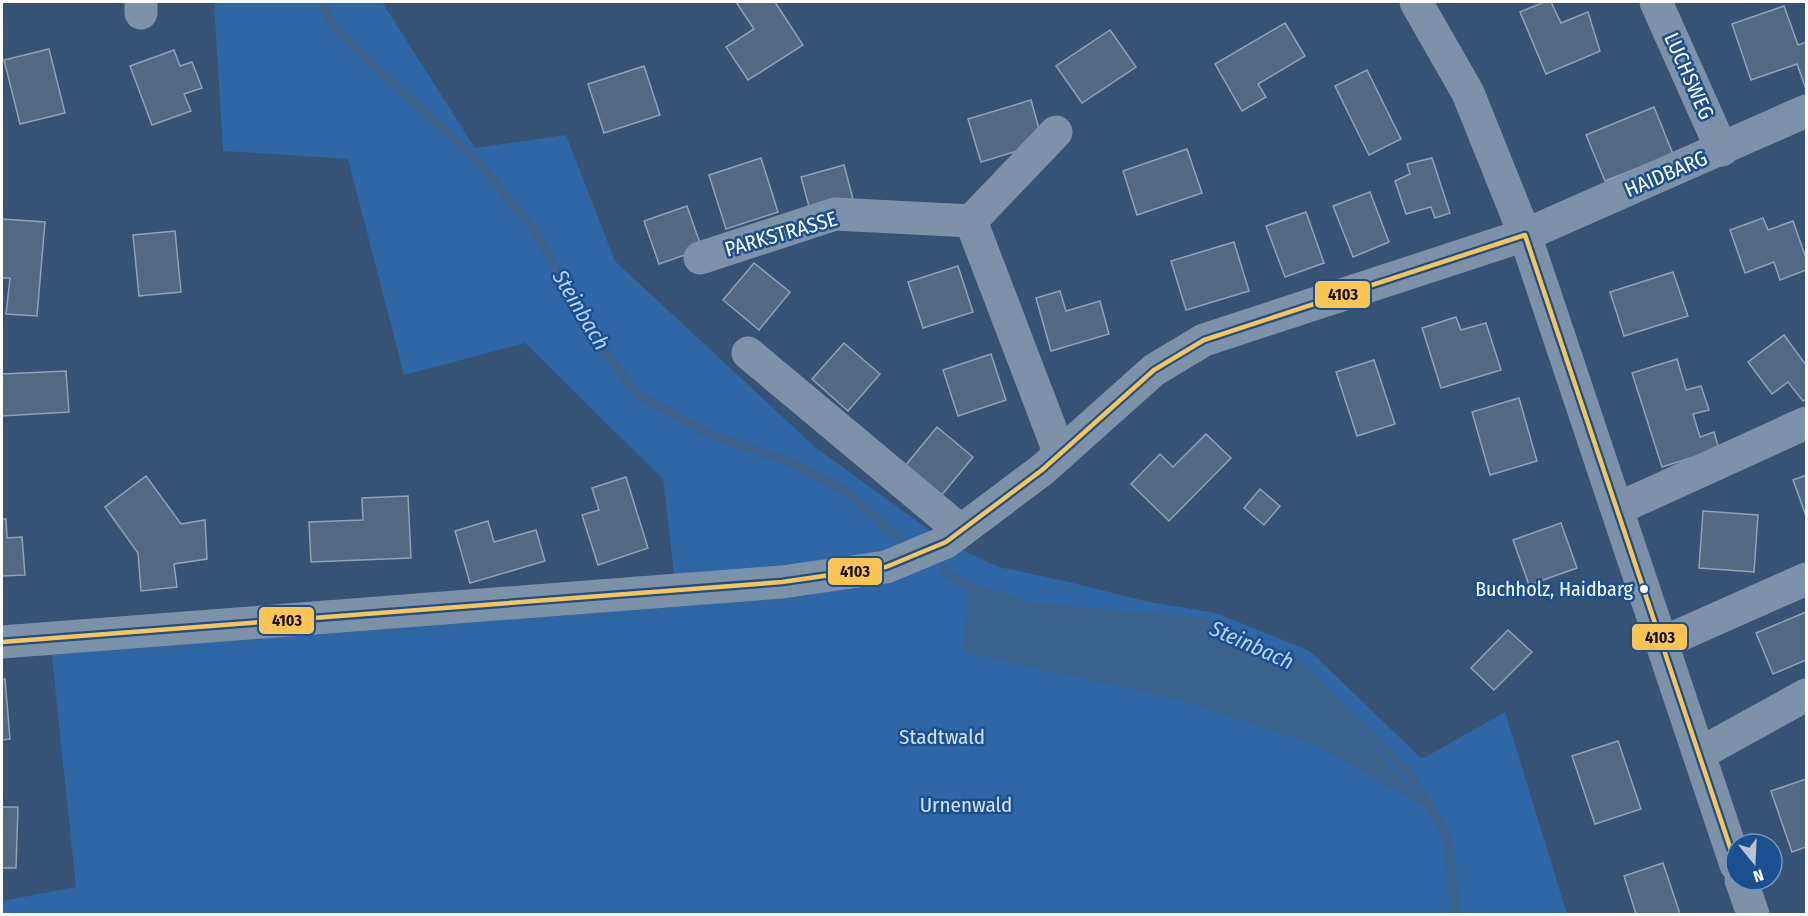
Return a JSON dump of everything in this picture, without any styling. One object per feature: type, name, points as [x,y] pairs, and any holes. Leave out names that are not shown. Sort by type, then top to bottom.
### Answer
[{"type":"street","points":[[1416,2],[1468,93],[1525,235],[1725,832]]},
{"type":"street","name":"LUCHSWEG","points":[[1656,2],[1722,150]]},
{"type":"street","name":"HAIDBARG","points":[[1525,235],[1806,111]]},
{"type":"street","points":[[1056,132],[971,221],[1060,454]]},
{"type":"street","name":"PARKSTRASSE","points":[[700,258],[835,214],[971,221]]},
{"type":"street","points":[[2,642],[782,582],[886,567],[946,542],[1042,470],[1154,369],[1204,340],[1525,235]]},
{"type":"street","points":[[748,353],[961,531]]},
{"type":"street","points":[[1617,509],[1806,423]]},
{"type":"street","points":[[1662,643],[1806,579]]},
{"type":"street","points":[[1699,754],[1806,695]]},
{"type":"street","points":[[1745,892],[1753,915]]},
{"type":"green space","name":"Stadtwald","points":[[214,2],[382,2],[475,148],[566,135],[615,261],[816,448],[946,542],[999,567],[1149,602],[1216,613],[1310,651],[1422,759],[1505,712],[1567,914],[2,914],[2,901],[76,887],[50,639],[676,590],[663,479],[525,343],[404,375],[348,159],[223,151]]},
{"type":"water","points":[[969,587],[1032,607],[1208,623],[1295,661],[1434,813],[1316,745],[1181,700],[963,652]]},
{"type":"building","points":[[736,2],[775,2],[803,45],[748,80],[726,47],[754,29]]},
{"type":"building","points":[[1544,2],[1551,2],[1561,23],[1588,12],[1600,51],[1546,74],[1520,12]]},
{"type":"building","points":[[1784,6],[1798,45],[1806,42],[1806,89],[1797,64],[1751,80],[1732,24]]},
{"type":"building","points":[[1285,23],[1305,56],[1258,84],[1266,97],[1242,111],[1215,64]]},
{"type":"building","points":[[1110,30],[1136,67],[1082,103],[1056,66]]},
{"type":"building","points":[[49,49],[65,113],[20,124],[4,60]]},
{"type":"building","points":[[174,50],[180,66],[192,62],[202,88],[184,94],[191,111],[152,125],[130,66]]},
{"type":"building","points":[[644,66],[660,115],[604,133],[588,84]]},
{"type":"building","points":[[1367,70],[1401,139],[1369,155],[1335,86]]},
{"type":"building","points":[[1031,100],[1043,143],[981,162],[968,119]]},
{"type":"building","points":[[1654,107],[1673,154],[1605,181],[1586,135]]},
{"type":"building","points":[[1187,149],[1202,193],[1137,215],[1123,171]]},
{"type":"building","points":[[761,158],[778,212],[726,229],[709,175]]},
{"type":"building","points":[[1432,158],[1450,213],[1435,218],[1431,207],[1406,214],[1395,181],[1410,174],[1407,164]]},
{"type":"building","points":[[844,165],[853,199],[810,210],[801,177]]},
{"type":"building","points":[[1370,192],[1389,242],[1353,257],[1333,206]]},
{"type":"building","points":[[687,206],[702,249],[659,264],[644,221]]},
{"type":"building","points":[[1306,212],[1324,263],[1285,277],[1266,226]]},
{"type":"building","points":[[1763,218],[1768,230],[1793,221],[1806,258],[1806,270],[1780,280],[1774,262],[1745,273],[1730,230]]},
{"type":"building","points":[[2,219],[45,222],[37,316],[6,314],[10,278],[2,278]]},
{"type":"building","points":[[175,231],[181,292],[139,296],[133,235]]},
{"type":"building","points":[[1234,242],[1249,291],[1186,310],[1171,261]]},
{"type":"building","points":[[754,263],[790,292],[759,330],[723,300]]},
{"type":"building","points":[[958,266],[973,312],[923,328],[908,282]]},
{"type":"building","points":[[1673,272],[1688,316],[1624,336],[1610,292]]},
{"type":"building","points":[[1060,291],[1066,311],[1100,301],[1109,334],[1051,351],[1036,298]]},
{"type":"building","points":[[1456,317],[1461,330],[1486,323],[1501,370],[1441,388],[1422,328]]},
{"type":"building","points":[[1784,335],[1806,365],[1806,399],[1803,401],[1788,382],[1772,394],[1748,362]]},
{"type":"building","points":[[844,343],[880,374],[848,411],[812,379]]},
{"type":"building","points":[[991,354],[1006,400],[958,416],[943,370]]},
{"type":"building","points":[[1677,359],[1686,390],[1701,386],[1709,410],[1693,414],[1700,437],[1714,432],[1719,449],[1662,467],[1632,373]]},
{"type":"building","points":[[1374,360],[1395,424],[1357,436],[1336,372]]},
{"type":"building","points":[[66,371],[69,412],[2,416],[2,374]]},
{"type":"building","points":[[1519,398],[1537,461],[1490,475],[1472,412]]},
{"type":"building","points":[[937,427],[973,457],[941,496],[905,466]]},
{"type":"building","points":[[1206,434],[1231,458],[1169,521],[1131,484],[1160,454],[1173,467]]},
{"type":"building","points":[[1806,475],[1806,516],[1793,480]]},
{"type":"building","points":[[146,476],[181,524],[205,520],[207,559],[174,564],[177,587],[141,591],[138,553],[105,507]]},
{"type":"building","points":[[626,477],[648,548],[598,565],[582,515],[599,510],[592,488]]},
{"type":"building","points":[[1260,489],[1280,506],[1264,525],[1244,508]]},
{"type":"building","points":[[408,496],[411,558],[311,562],[309,522],[363,520],[362,498]]},
{"type":"building","points":[[1703,511],[1758,515],[1754,572],[1699,568]]},
{"type":"building","points":[[2,519],[6,519],[7,538],[22,537],[25,575],[2,576]]},
{"type":"building","points":[[488,521],[494,542],[536,530],[545,561],[470,583],[455,531]]},
{"type":"building","points":[[1561,523],[1577,568],[1529,585],[1513,540]]},
{"type":"building","points":[[1806,612],[1806,660],[1773,674],[1756,633]]},
{"type":"building","points":[[1508,630],[1532,652],[1494,690],[1471,668]]},
{"type":"building","points":[[5,679],[10,739],[2,740],[2,680]]},
{"type":"building","points":[[1618,741],[1641,809],[1595,824],[1572,756]]},
{"type":"building","points":[[1806,779],[1806,847],[1792,852],[1771,791]]},
{"type":"building","points":[[2,807],[18,807],[16,868],[2,868]]},
{"type":"building","points":[[1663,863],[1680,914],[1636,914],[1624,876]]},
{"type":"waterway","name":"Steinbach","points":[[323,2],[335,29],[476,159],[537,234],[592,334],[637,394],[711,435],[794,463],[848,493],[901,540]]},
{"type":"waterway","name":"Steinbach","points":[[944,570],[969,587],[1032,607],[1208,623],[1295,661],[1409,772],[1448,837],[1455,914]]},
{"type":"transit line","name":"4103","points":[[2,642],[782,582],[886,567],[946,542],[1042,470],[1154,370],[1204,340],[1525,235],[1725,832]]},
{"type":"place","name":"Buchholz, Haidbarg","points":[[1644,589]]},
{"type":"park label","name":"Urnenwald","points":[[966,805]]}]
